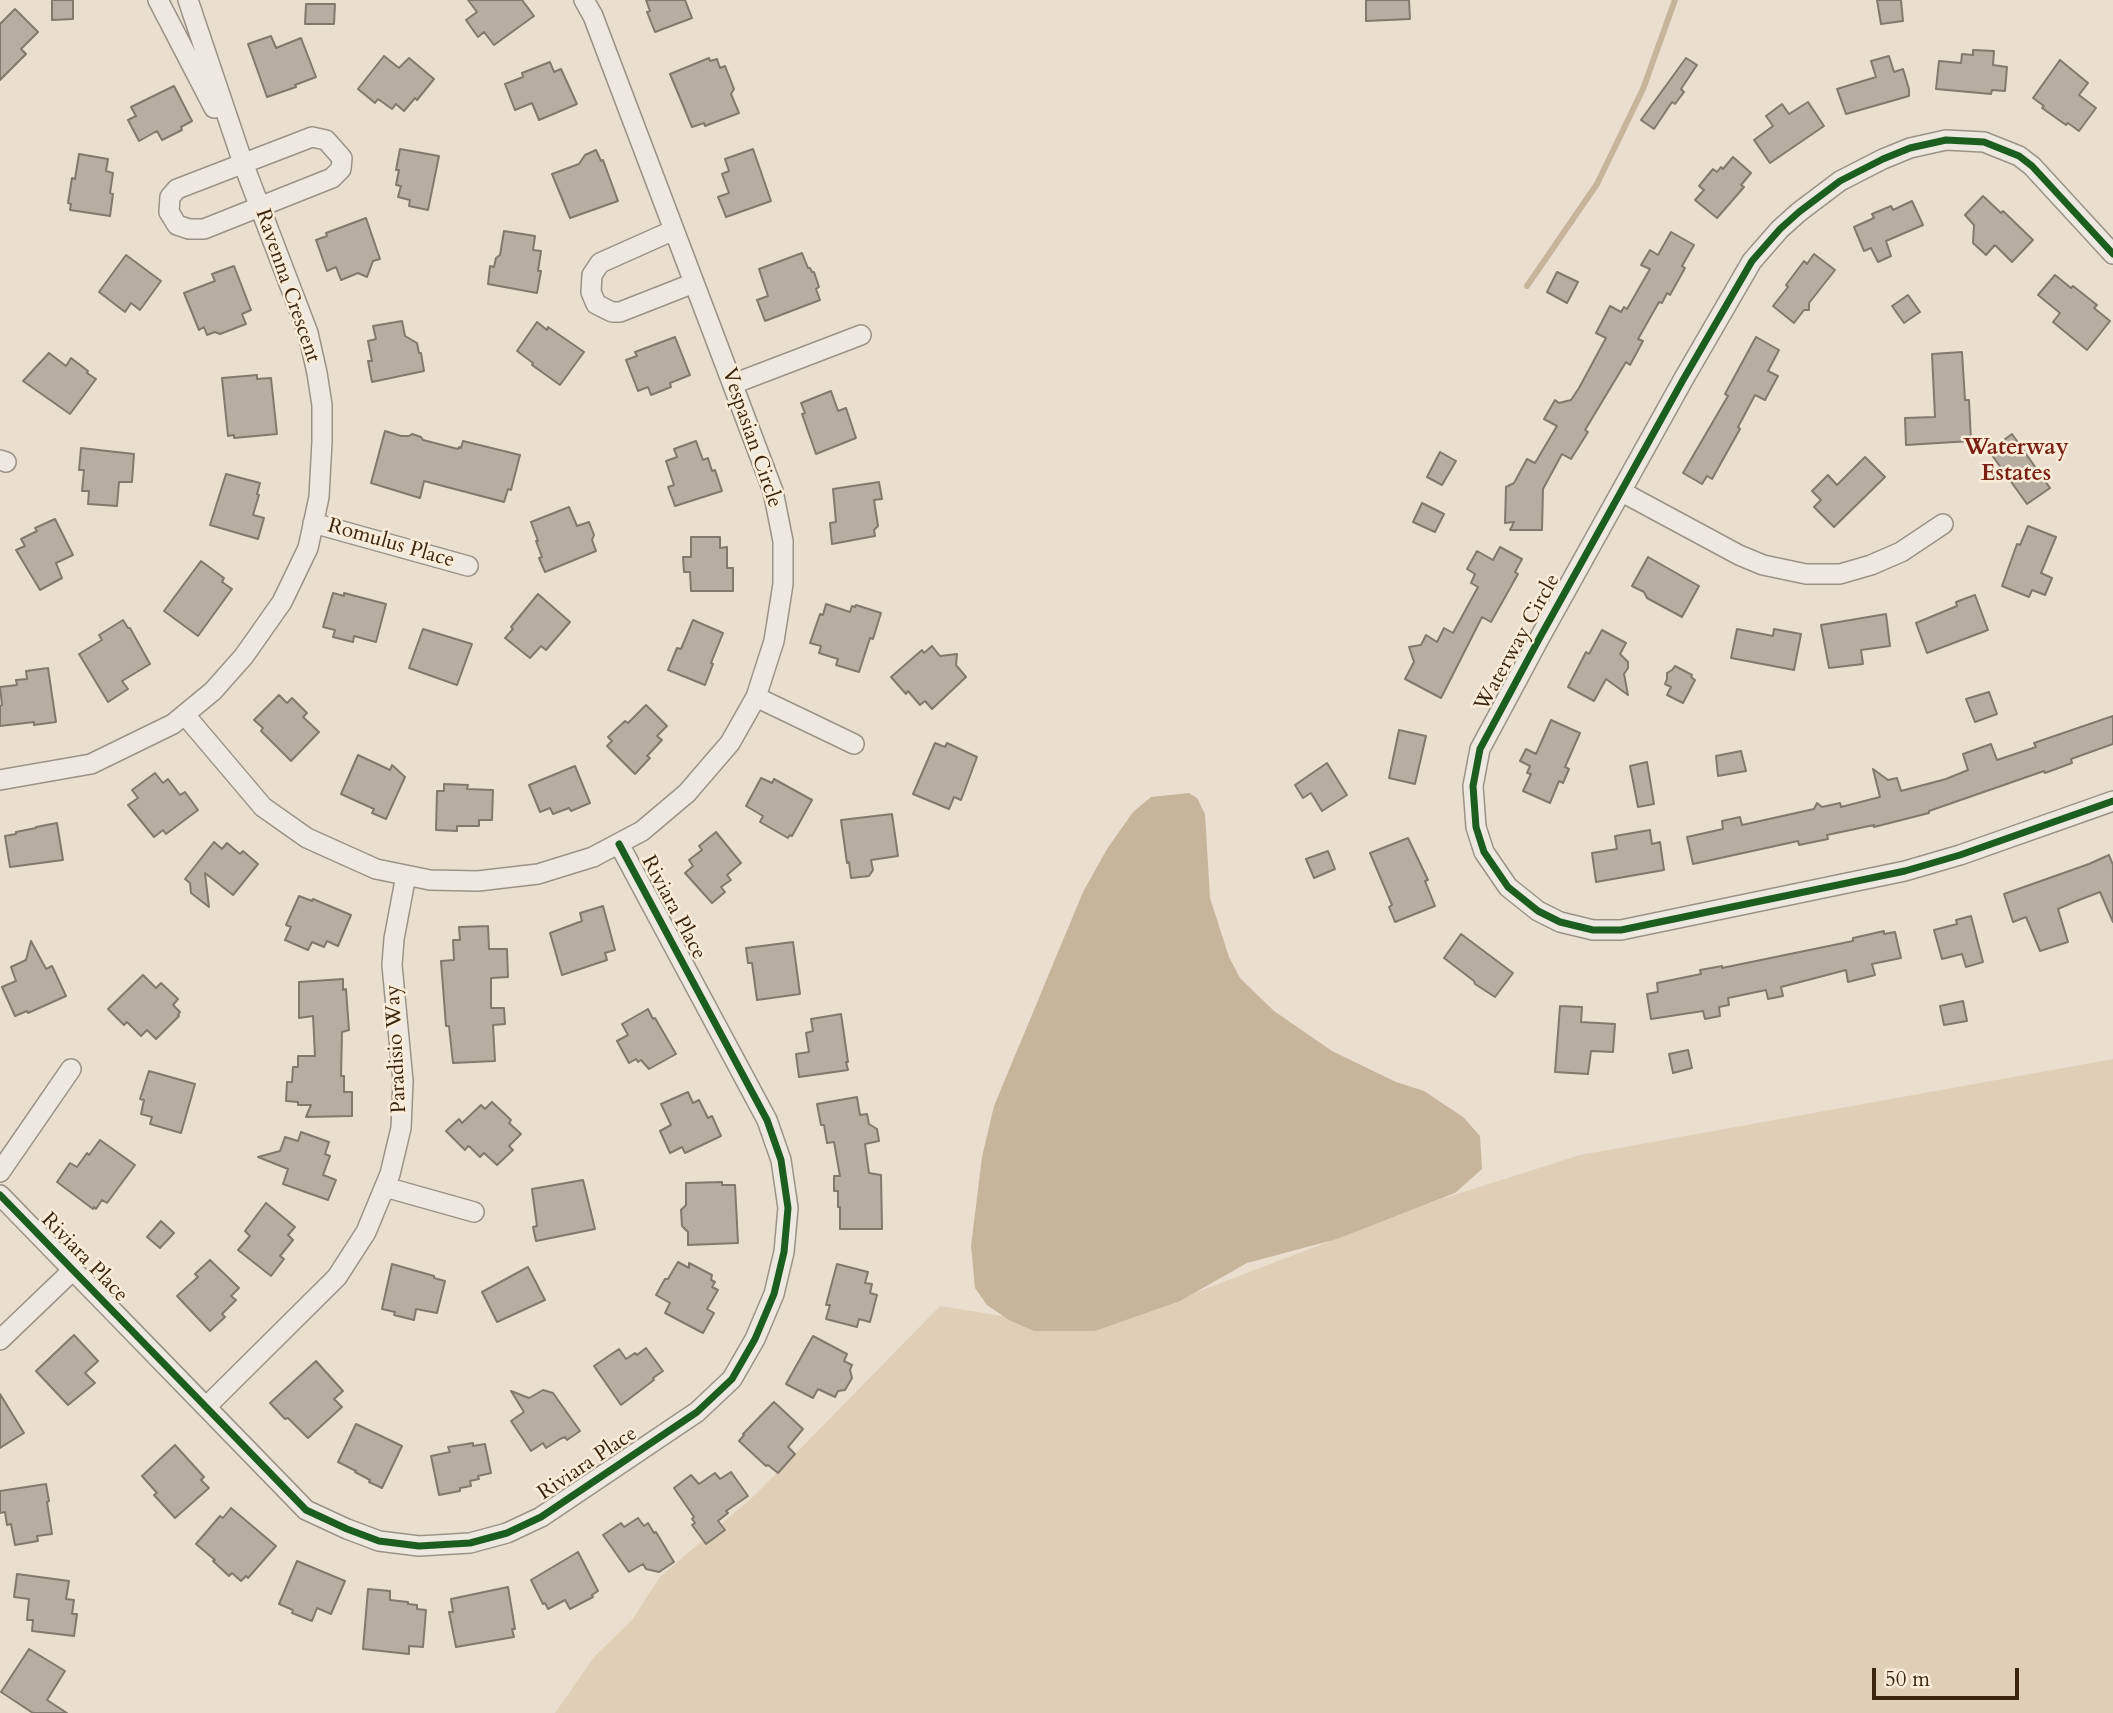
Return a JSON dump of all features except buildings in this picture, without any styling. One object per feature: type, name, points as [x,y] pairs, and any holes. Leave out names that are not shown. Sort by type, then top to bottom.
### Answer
[{"type":"street","name":"Ravenna Crescent","points":[[158,0],[243,163]]},
{"type":"street","name":"Ravenna Crescent","points":[[0,780],[91,764],[173,724],[185,715],[213,691],[244,656],[282,602],[308,548],[319,497],[322,441],[322,405],[317,373],[308,333],[243,163],[188,0]]},
{"type":"street","name":"Vespasian Circle","points":[[185,715],[263,807],[307,838],[376,869],[430,880],[478,881],[538,874],[593,857],[642,831],[687,793],[730,743],[756,697],[774,641],[783,584],[783,541],[773,491],[593,16],[584,0]]},
{"type":"street","points":[[312,138],[326,140],[342,158],[341,169],[332,178],[204,229],[189,229],[177,225],[169,212],[170,197],[177,189],[243,163],[312,138]]},
{"type":"street","name":"Waterway Circle","points":[[2113,254],[2032,166],[2019,156],[1984,142],[1946,140],[1910,148],[1882,159],[1826,191],[1780,229],[1752,261],[1480,749],[1475,769],[1473,806],[1484,852],[1508,887],[1538,911],[1560,922],[1583,929],[1621,930],[1905,871],[1960,855],[2113,801]]},
{"type":"street","points":[[674,230],[600,263],[592,275],[591,292],[596,304],[612,312],[620,312],[694,283]]},
{"type":"street","points":[[733,384],[861,335]]},
{"type":"street","points":[[1622,492],[1739,555],[1763,565],[1806,574],[1840,573],[1871,565],[1912,546],[1943,524]]},
{"type":"street","name":"Romulus Place","points":[[313,523],[468,566]]},
{"type":"street","points":[[756,697],[854,744]]},
{"type":"street","name":"Riviara Place","points":[[0,1195],[306,1510],[347,1530],[379,1541],[419,1546],[470,1543],[507,1533],[541,1517],[697,1412],[732,1379],[755,1339],[774,1294],[784,1252],[788,1208],[781,1160],[767,1119],[619,844]]},
{"type":"street","name":"Paradisio Way","points":[[206,1407],[337,1277],[366,1232],[390,1174],[401,1128],[403,1081],[392,965],[406,875]]},
{"type":"street","points":[[0,1172],[71,1069]]},
{"type":"street","points":[[385,1187],[474,1212]]},
{"type":"street","points":[[0,1340],[72,1270]]},
{"type":"shaded area","points":[[1189,793],[1197,798],[1205,814],[1210,898],[1229,957],[1240,978],[1274,1011],[1332,1051],[1396,1082],[1424,1091],[1463,1117],[1480,1136],[1482,1169],[1455,1193],[1337,1239],[1247,1263],[1180,1301],[1095,1331],[1034,1331],[1009,1320],[987,1305],[975,1288],[971,1246],[982,1157],[994,1106],[1083,892],[1107,849],[1133,812],[1151,797]]},
{"type":"shaded area","points":[[2113,1059],[2113,1713],[555,1713],[594,1657],[632,1620],[659,1578],[756,1494],[940,1306],[1095,1331],[1435,1201],[1580,1155]]},
{"type":"waterway","points":[[1527,286],[1597,184],[1643,89],[1675,0]]},
{"type":"cycle path","points":[[2113,254],[2032,166],[2019,156],[1984,142],[1946,140],[1910,148],[1840,181],[1799,212],[1752,261],[1683,380],[1480,749],[1473,786],[1476,827],[1484,852],[1508,887],[1538,911],[1560,922],[1593,930],[1621,930],[1905,871],[1960,855],[2113,801]]},
{"type":"cycle path","points":[[0,1195],[306,1510],[379,1541],[419,1546],[470,1543],[507,1533],[541,1517],[697,1412],[732,1379],[755,1339],[774,1294],[784,1252],[788,1208],[781,1160],[767,1120],[619,844]]},
{"type":"district","name":"Waterway Estates","points":[[2016,462]]}]
